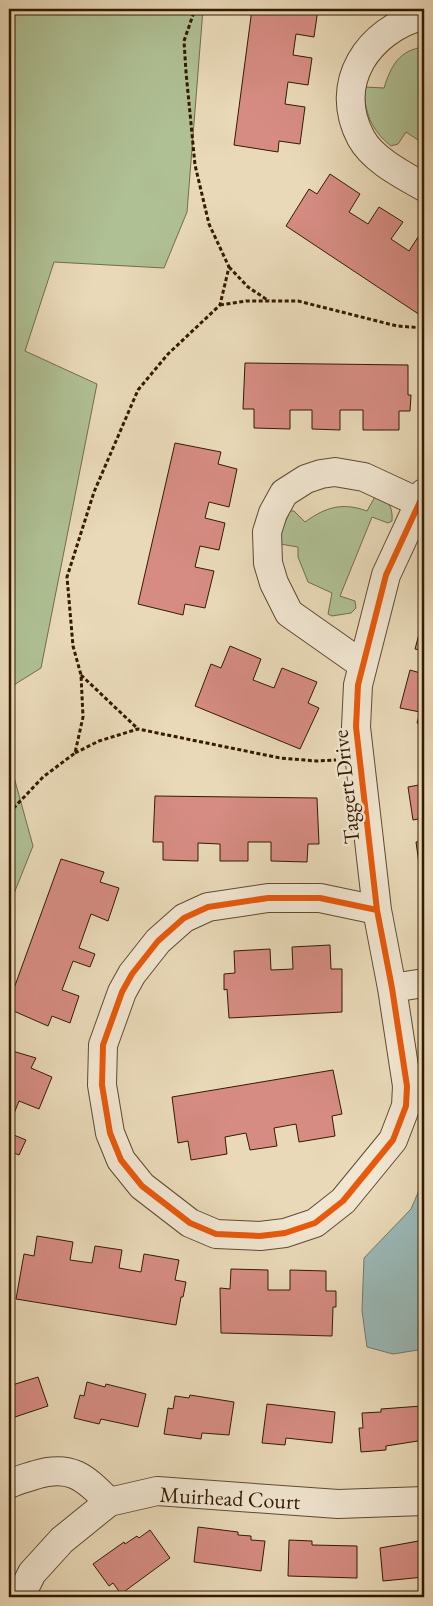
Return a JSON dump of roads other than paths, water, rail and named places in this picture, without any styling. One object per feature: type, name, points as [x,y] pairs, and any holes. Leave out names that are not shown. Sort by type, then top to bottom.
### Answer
[{"type":"street","points":[[424,15],[390,29],[369,47],[356,68],[349,103],[362,139],[388,166],[424,188]]},
{"type":"street","points":[[363,665],[289,613],[274,583],[268,563],[267,532],[273,513],[284,493],[306,479],[336,472],[364,477],[422,498]]},
{"type":"street","name":"Taggert Drive","points":[[377,910],[320,898],[268,898],[208,907],[184,918],[158,941],[132,974],[122,992],[103,1045],[102,1085],[110,1133],[121,1160],[142,1186],[190,1223],[216,1234],[260,1236],[285,1233],[315,1223],[343,1201],[394,1140],[406,1106],[407,1086],[392,988],[377,910],[356,727],[358,685],[386,575],[422,498]]},
{"type":"street","points":[[392,988],[424,983]]},
{"type":"street","points":[[9,1484],[44,1472],[62,1470],[77,1474],[90,1483],[109,1502]]},
{"type":"street","name":"Muirhead Court","points":[[20,1597],[32,1573],[62,1540],[109,1502],[157,1491],[338,1504],[424,1501]]},
{"type":"water","points":[[424,1179],[424,1349],[393,1354],[367,1347],[362,1311],[364,1258],[411,1209]]}]
